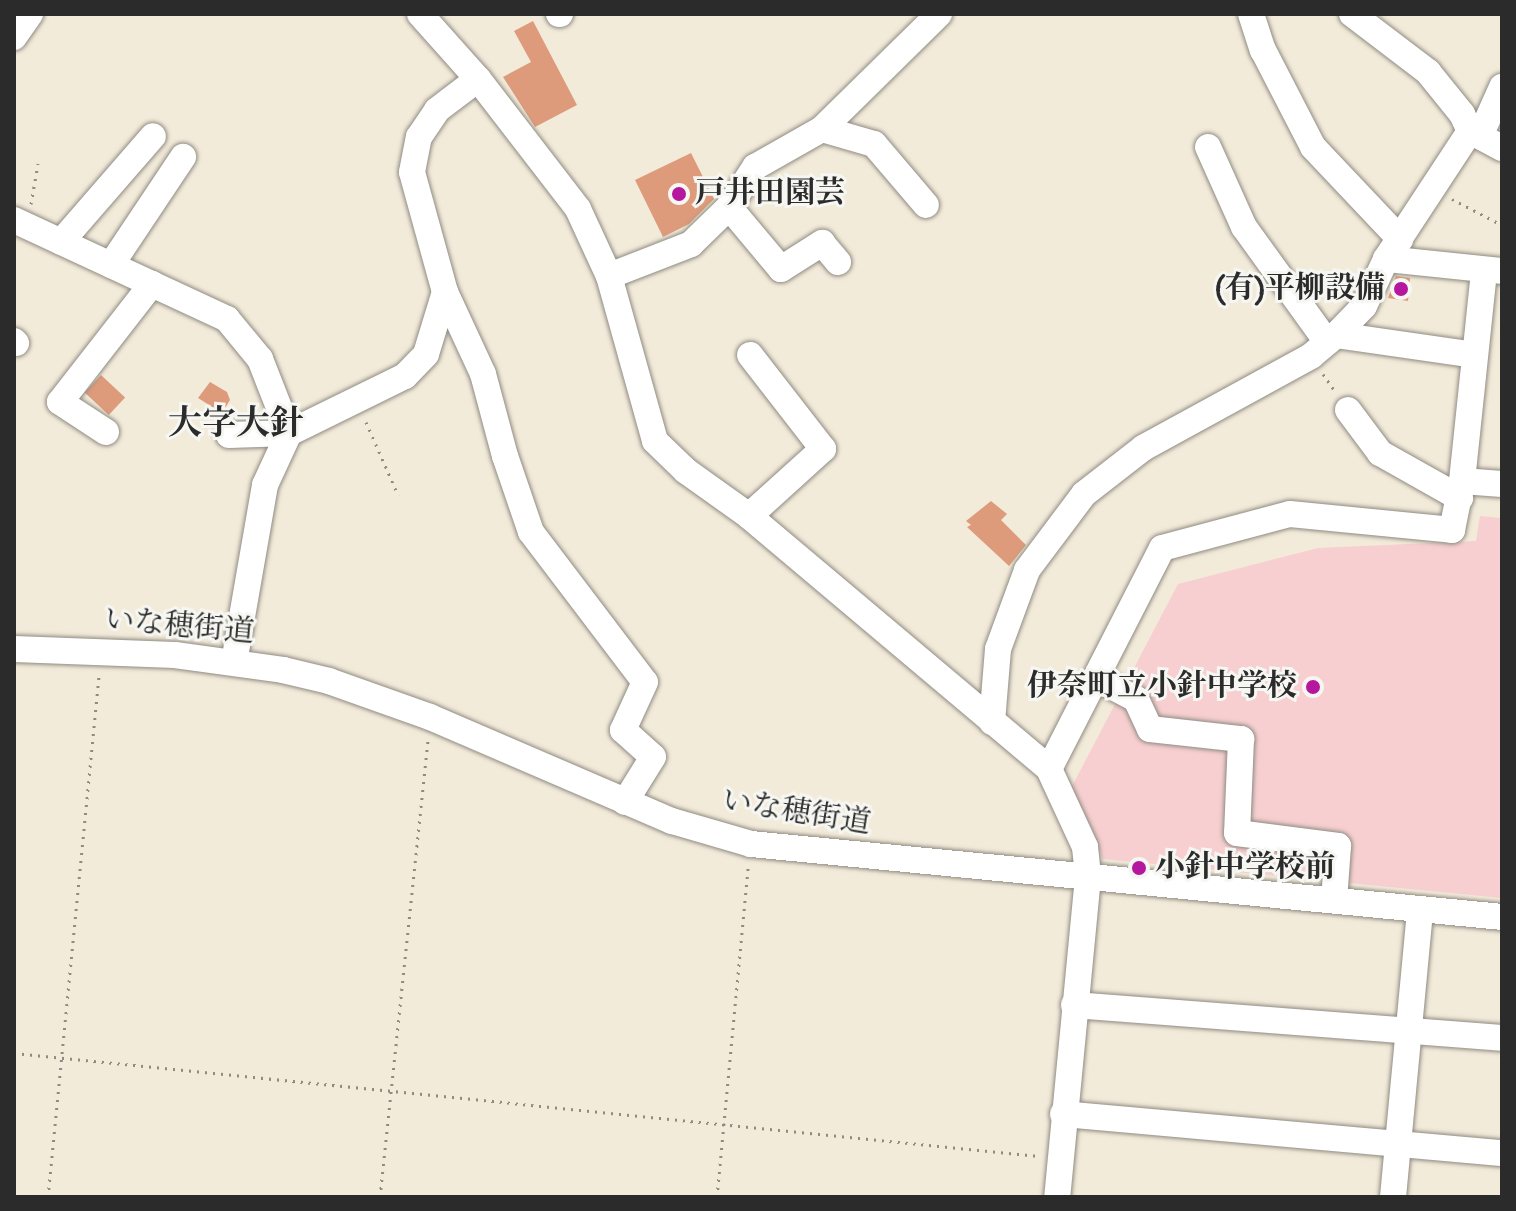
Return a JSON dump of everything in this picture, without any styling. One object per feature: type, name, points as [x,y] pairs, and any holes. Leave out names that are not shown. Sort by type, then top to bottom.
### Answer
[{"type":"street","points":[[14,37],[30,14]]},
{"type":"street","points":[[420,14],[478,79],[578,209],[609,276],[655,441],[686,471],[749,516],[1049,769],[1085,847],[1088,877],[1057,1197]]},
{"type":"street","points":[[609,276],[691,244],[729,207],[755,167],[822,129],[939,14]]},
{"type":"street","points":[[1049,769],[1162,548],[1290,514],[1452,530],[1461,490],[1474,355],[1493,270],[1393,249],[1313,147],[1263,50],[1251,14]]},
{"type":"street","points":[[1352,14],[1428,72],[1484,138]]},
{"type":"street","points":[[478,79],[437,110],[419,137],[412,172],[445,292],[483,374],[505,456],[531,532],[645,682],[623,730],[653,757],[625,802]]},
{"type":"street","points":[[992,722],[998,649],[1027,570],[1084,494],[1143,448],[1325,344],[1364,306],[1393,249],[1434,190],[1484,138],[1502,87]]},
{"type":"street","points":[[822,129],[874,144],[926,205]]},
{"type":"street","points":[[61,242],[153,136]]},
{"type":"street","points":[[1208,147],[1244,227],[1325,344]]},
{"type":"street","points":[[111,265],[183,157]]},
{"type":"street","points":[[729,207],[781,269],[822,243],[838,262]]},
{"type":"street","points":[[18,222],[227,319],[246,339],[271,382],[289,433],[265,485],[234,662]]},
{"type":"street","points":[[106,432],[60,402],[152,284]]},
{"type":"street","points":[[229,435],[289,433],[405,376],[426,354],[445,292]]},
{"type":"street","points":[[1325,344],[1474,355]]},
{"type":"street","points":[[749,516],[823,449],[750,355]]},
{"type":"street","points":[[1348,410],[1380,453],[1461,490],[1502,484]]},
{"type":"street","name":"いな穂街道","points":[[14,649],[234,662],[329,681],[430,717],[625,802],[705,833],[751,844],[1502,917]]},
{"type":"street","points":[[1096,678],[1136,699],[1150,729],[1241,739],[1237,833],[1338,846],[1334,900]]},
{"type":"street","points":[[1393,1197],[1406,1028],[1420,909]]},
{"type":"street","points":[[1074,1005],[1406,1028],[1502,1038]]},
{"type":"street","points":[[1063,1114],[1502,1153]]},
{"type":"path","points":[[18,222],[37,186],[38,164]]},
{"type":"path","points":[[1434,190],[1502,225]]},
{"type":"path","points":[[1325,344],[1348,410]]},
{"type":"path","points":[[357,400],[398,495]]},
{"type":"path","points":[[48,1197],[101,652]]},
{"type":"path","points":[[380,1197],[430,717]]},
{"type":"path","points":[[717,1197],[751,844]]},
{"type":"path","points":[[14,1053],[1059,1158]]},
{"type":"shaded area","name":"伊奈町立小針中学校","points":[[1480,516],[1502,518],[1502,898],[1103,859],[1070,790],[1178,584],[1318,548],[1476,541]]},
{"type":"building","points":[[533,21],[577,105],[535,127],[503,77],[531,62],[514,31]]},
{"type":"building","points":[[691,153],[714,199],[689,224],[663,237],[635,180]]},
{"type":"building","points":[[1396,276],[1410,278],[1408,301],[1388,298]]},
{"type":"building","points":[[101,375],[125,398],[109,415],[85,393]]},
{"type":"building","points":[[210,382],[227,392],[230,400],[222,413],[198,398]]},
{"type":"building","points":[[991,501],[1007,514],[1001,520],[1026,545],[1009,566],[967,527],[971,525],[966,521]]},
{"type":"place","name":"戸井田園芸","points":[[679,194]]},
{"type":"place","name":"(有)平柳設備","points":[[1401,289]]},
{"type":"place","name":"伊奈町立小針中学校","points":[[1313,687]]},
{"type":"place","name":"小針中学校前","points":[[1139,868]]},
{"type":"district","name":"大字大針","points":[[236,425]]}]
